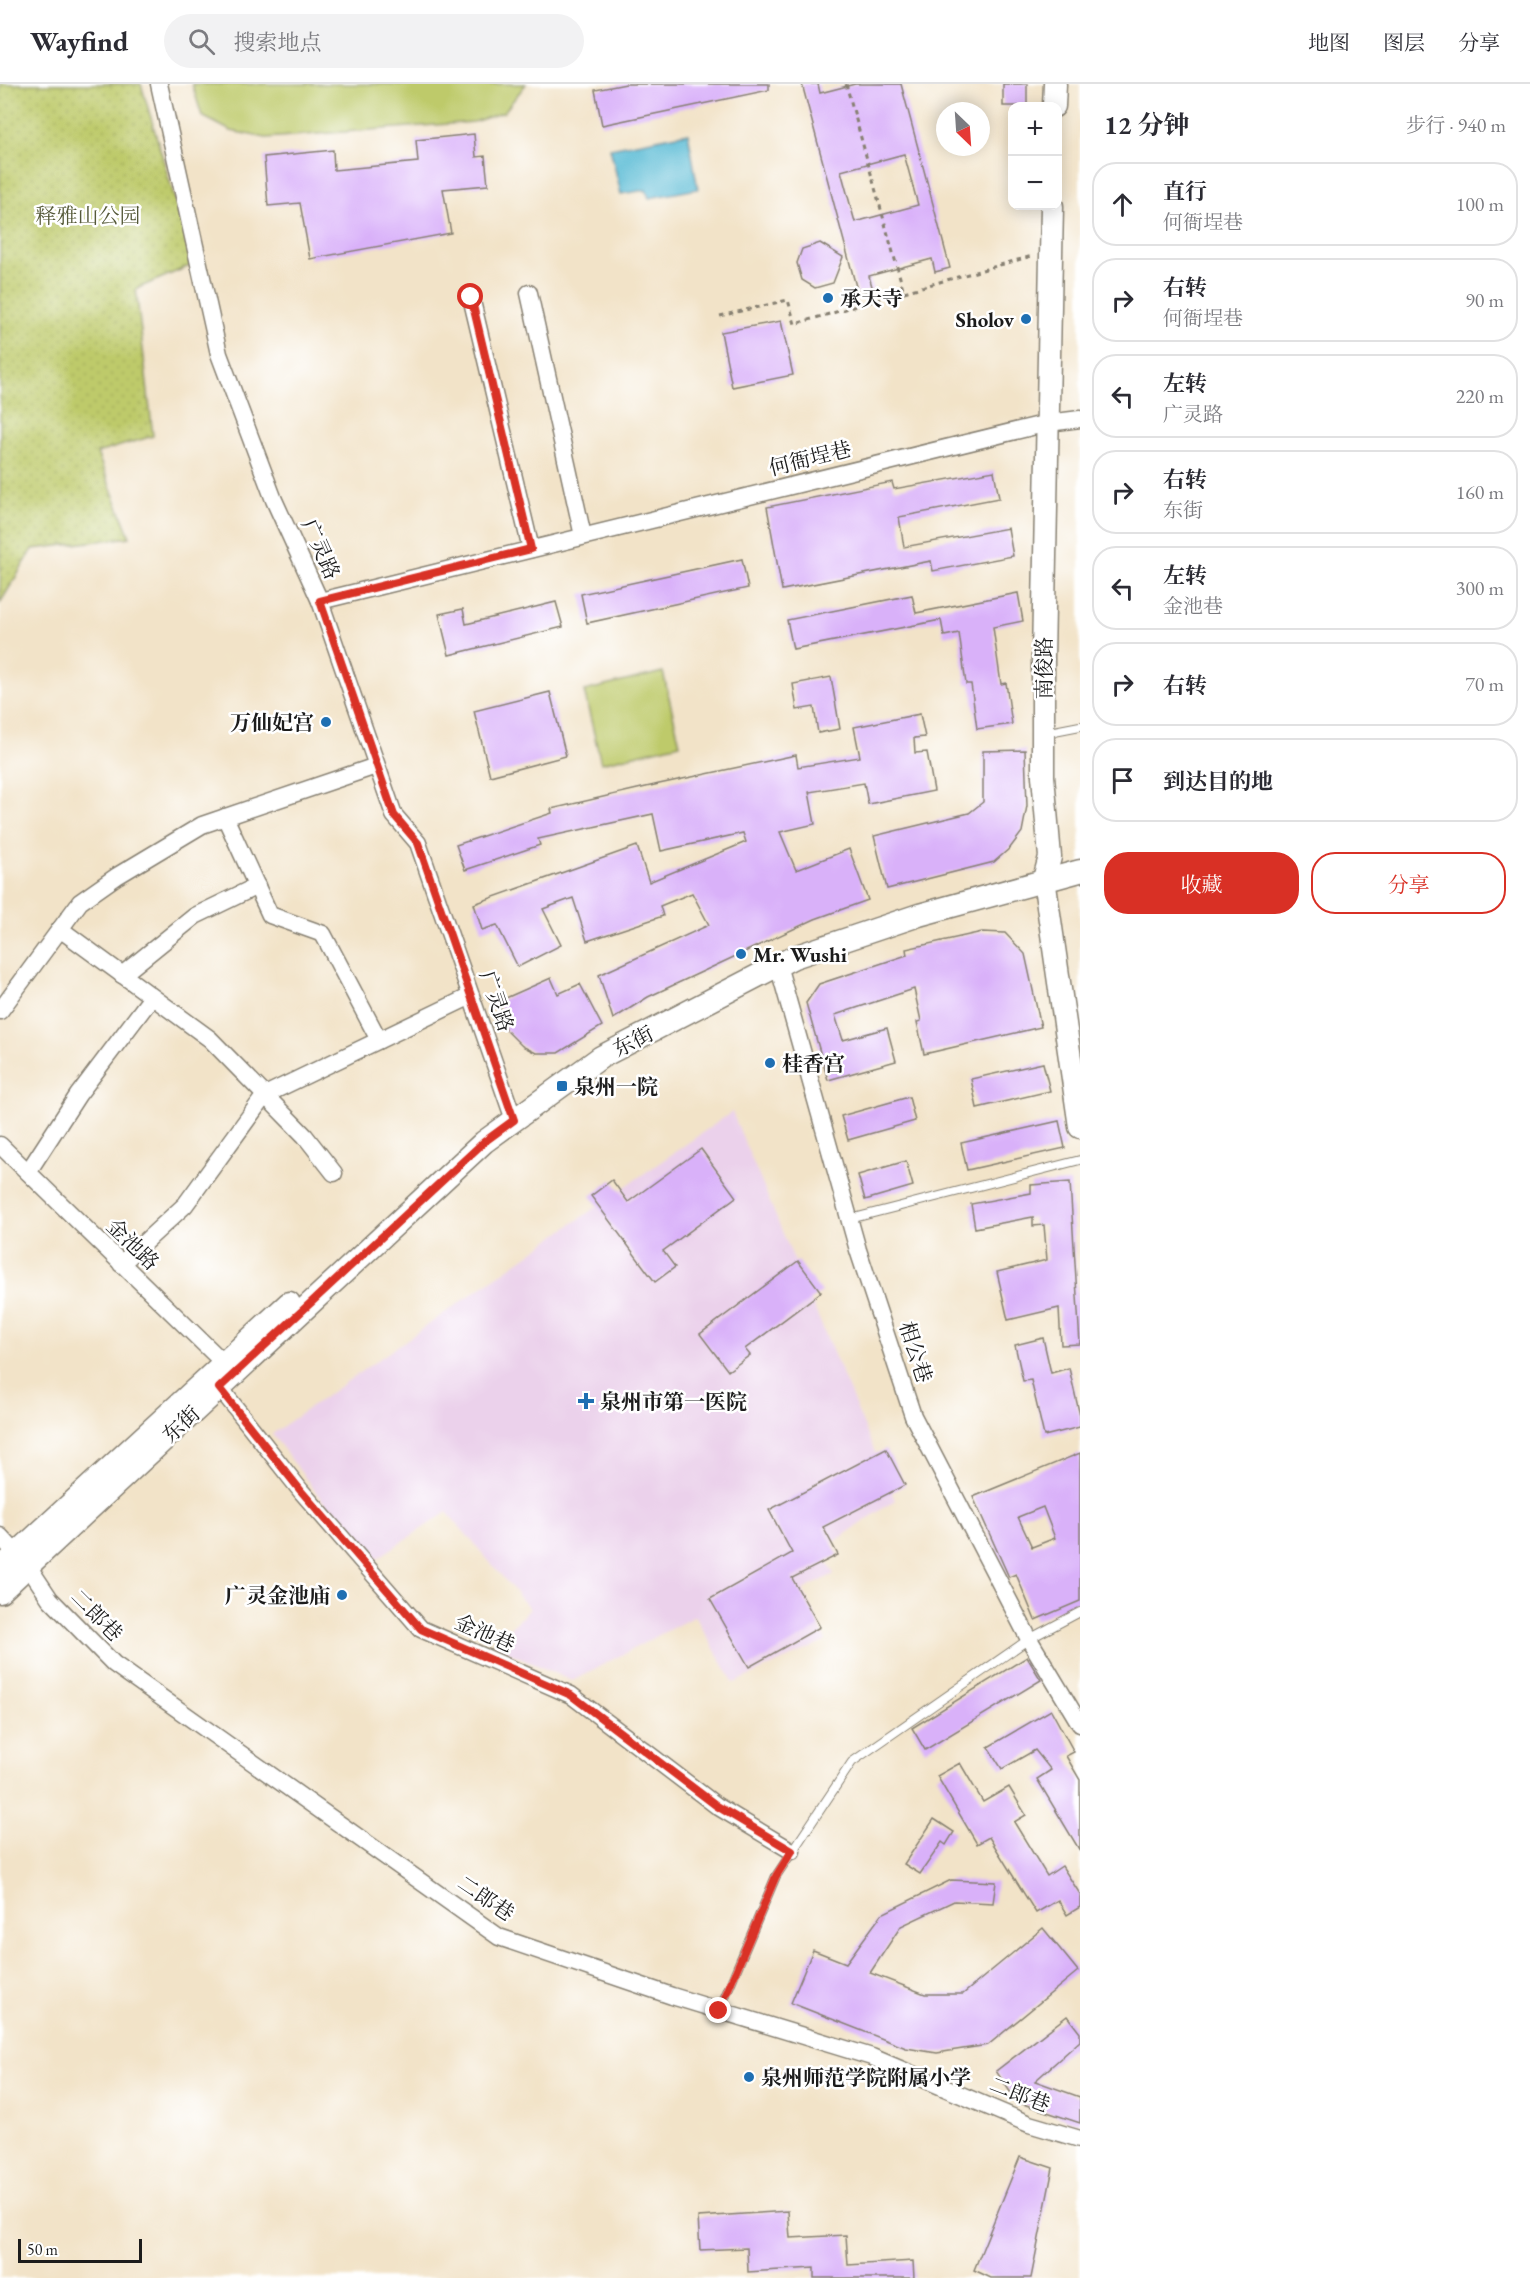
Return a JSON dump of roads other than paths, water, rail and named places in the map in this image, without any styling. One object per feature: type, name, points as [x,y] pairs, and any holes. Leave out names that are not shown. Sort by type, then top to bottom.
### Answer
[{"type":"main road","points":[[1054,102],[1055,84]]},
{"type":"main road","name":"南俊路","points":[[1052,210],[1043,733],[1043,776],[1050,857],[1046,875],[1080,1127]]},
{"type":"main road","name":"东街","points":[[0,1592],[15,1563],[484,1142],[512,1113],[574,1064],[728,976],[880,916],[1046,875],[1080,871]]},
{"type":"main road","name":"东街","points":[[512,1113],[601,1057],[794,957],[1046,875]]},
{"type":"street","name":"广灵路","points":[[159,84],[219,354],[274,500],[320,601],[394,815],[418,843],[512,1113]]},
{"type":"street","points":[[529,294],[583,536]]},
{"type":"street","points":[[471,297],[531,549]]},
{"type":"street","name":"何衙埕巷","points":[[320,601],[1048,423],[1080,419]]},
{"type":"street","points":[[0,1011],[80,902],[117,876],[202,825],[376,766]]},
{"type":"street","points":[[225,817],[270,915],[323,933],[379,1040]]},
{"type":"street","points":[[122,975],[195,916],[257,886]]},
{"type":"street","points":[[60,929],[210,1040],[305,1136],[334,1173]]},
{"type":"street","name":"相公巷","points":[[778,965],[850,1219],[913,1416],[1029,1639],[1080,1724]]},
{"type":"street","points":[[121,1264],[185,1205],[265,1095],[471,996]]},
{"type":"street","points":[[28,1172],[78,1095],[152,997]]},
{"type":"street","name":"金池路","points":[[0,1145],[121,1264],[226,1374]]},
{"type":"street","name":"金池巷","points":[[226,1374],[301,1491],[421,1629],[571,1695],[717,1806],[792,1851]]},
{"type":"street","name":"二郎巷","points":[[0,1536],[15,1563],[114,1664],[500,1937],[719,2011],[872,2058],[1029,2124],[1080,2139]]},
{"type":"lane","points":[[1043,733],[1080,726]]},
{"type":"lane","points":[[850,1219],[1080,1160]]},
{"type":"lane","points":[[719,2011],[776,1876],[852,1762],[1029,1639],[1080,1612]]},
{"type":"water","points":[[688,133],[698,189],[649,198],[646,190],[621,194],[610,148]]},
{"type":"place","name":"承天寺","points":[[828,298]]},
{"type":"place","name":"Sholov","points":[[1026,319]]},
{"type":"place","name":"万仙妃宫","points":[[326,722]]},
{"type":"place","name":"Mr. Wushi","points":[[741,954]]},
{"type":"place","name":"桂香宫","points":[[770,1063]]},
{"type":"place","name":"泉州一院","points":[[562,1086]]},
{"type":"place","name":"泉州市第一医院","points":[[586,1401]]},
{"type":"place","name":"广灵金池庙","points":[[342,1595]]},
{"type":"place","name":"泉州师范学院附属小学","points":[[749,2077]]},
{"type":"park label","name":"释雅山公园","points":[[88,215]]}]
